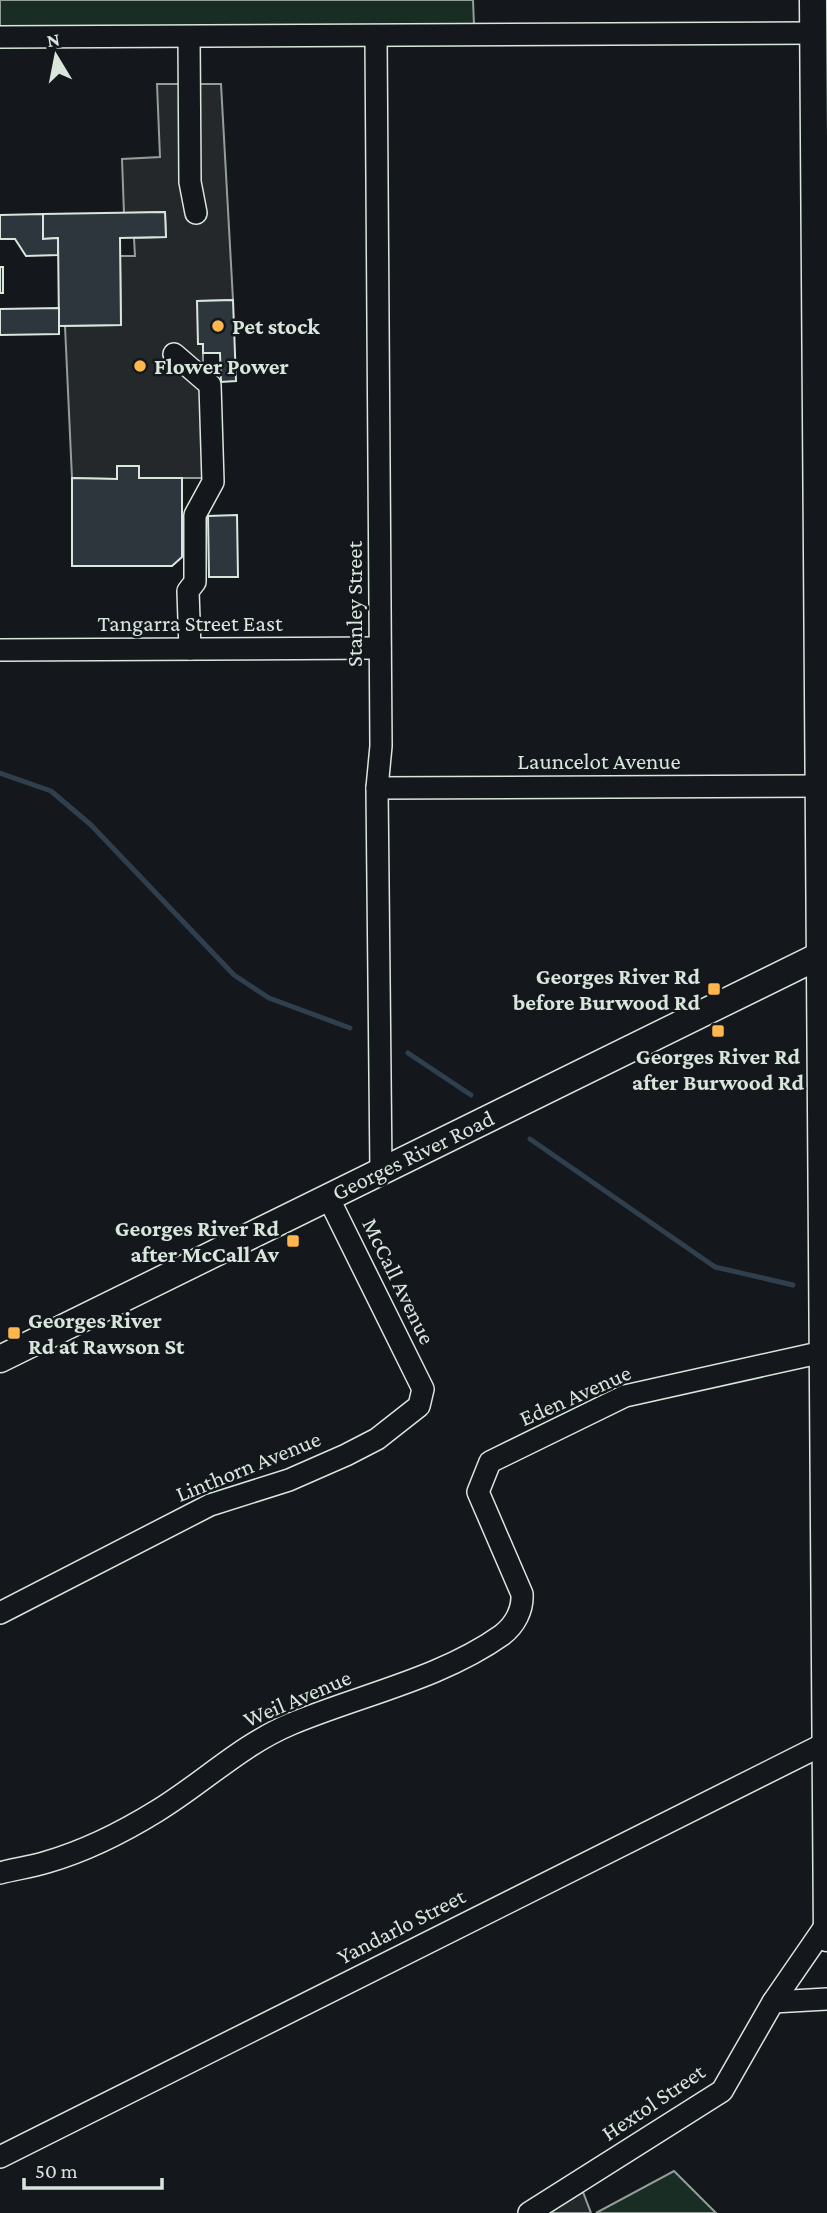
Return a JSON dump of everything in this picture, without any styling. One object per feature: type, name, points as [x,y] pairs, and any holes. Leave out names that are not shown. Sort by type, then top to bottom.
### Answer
[{"type":"main road","points":[[813,0],[822,534],[827,1938]]},
{"type":"main road","name":"Georges River Road","points":[[0,1359],[824,953]]},
{"type":"street","points":[[0,37],[813,33]]},
{"type":"street","points":[[189,37],[190,181],[197,213]]},
{"type":"street","name":"Stanley Street","points":[[376,37],[381,746],[377,788],[381,1171]]},
{"type":"street","points":[[174,354],[210,385],[213,482],[195,515],[195,582],[188,591],[190,649]]},
{"type":"street","name":"Tangarra Street East","points":[[0,650],[380,648]]},
{"type":"street","name":"Launcelot Avenue","points":[[377,788],[821,786]]},
{"type":"street","name":"McCall Avenue","points":[[328,1197],[423,1389]]},
{"type":"street","name":"Eden Avenue","points":[[522,1594],[478,1492],[490,1462],[625,1396],[824,1365]]},
{"type":"street","name":"Linthorn Avenue","points":[[0,1614],[210,1505],[289,1480],[366,1444],[410,1416],[419,1406],[423,1389]]},
{"type":"street","name":"Weil Avenue","points":[[0,1873],[47,1862],[94,1844],[158,1810],[239,1751],[280,1730],[358,1701],[469,1653],[503,1634],[512,1625],[522,1606],[522,1594]]},
{"type":"street","name":"Yandarlo Street","points":[[0,2157],[826,1743]]},
{"type":"street","name":"Hextol Street","points":[[529,2213],[722,2091],[773,2002],[826,1925]]},
{"type":"street","points":[[773,2002],[827,1999]]},
{"type":"green space","points":[[0,0],[473,0],[474,25],[0,27]]},
{"type":"green space","points":[[674,2171],[716,2213],[596,2213]]},
{"type":"shaded area","points":[[157,84],[221,84],[233,300],[198,301],[198,344],[203,344],[202,478],[139,478],[138,466],[117,466],[117,479],[72,478],[65,326],[121,325],[120,256],[135,256],[134,238],[166,237],[165,212],[124,213],[122,159],[160,157]]},
{"type":"shaded area","points":[[583,2192],[591,2213],[548,2213]]},
{"type":"building","points":[[165,212],[166,237],[120,238],[121,325],[59,326],[58,238],[43,239],[43,214]]},
{"type":"building","points":[[43,214],[43,239],[58,238],[58,255],[26,256],[15,239],[0,239],[0,215]]},
{"type":"building","points":[[0,267],[3,267],[3,293],[0,293]]},
{"type":"building","points":[[233,300],[236,381],[221,382],[220,353],[203,353],[203,344],[198,344],[197,301]]},
{"type":"building","points":[[59,308],[59,334],[0,335],[0,309]]},
{"type":"building","points":[[117,466],[139,466],[139,478],[182,478],[182,557],[172,566],[72,566],[72,478],[117,479]]},
{"type":"building","points":[[237,515],[238,577],[209,577],[208,516]]},
{"type":"waterway","points":[[0,773],[51,791],[91,825],[234,975],[269,998],[350,1028]]},
{"type":"waterway","points":[[408,1053],[471,1095]]},
{"type":"waterway","points":[[530,1139],[715,1267],[793,1285]]},
{"type":"place","name":"Pet stock","points":[[218,326]]},
{"type":"place","name":"Flower Power","points":[[140,366]]},
{"type":"place","name":"Georges River Rd before Burwood Rd","points":[[714,989]]},
{"type":"place","name":"Georges River Rd after Burwood Rd","points":[[718,1031]]},
{"type":"place","name":"Georges River Rd after McCall Av","points":[[293,1241]]},
{"type":"place","name":"Georges River Rd at Rawson St","points":[[14,1333]]}]
